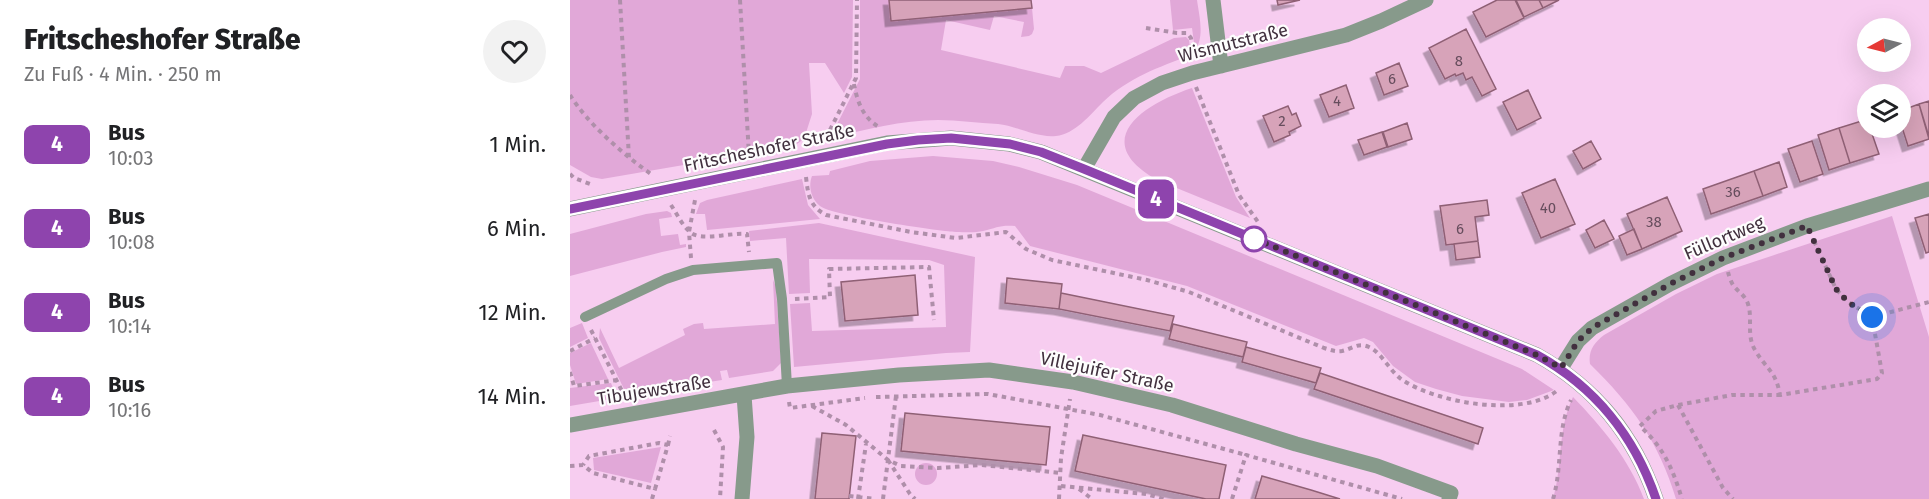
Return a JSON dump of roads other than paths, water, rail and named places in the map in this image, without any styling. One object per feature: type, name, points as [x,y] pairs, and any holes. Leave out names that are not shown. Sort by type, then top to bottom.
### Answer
[{"type":"street","points":[[1213,0],[1221,66]]},
{"type":"street","name":"Wismutstraße","points":[[1084,169],[1114,117],[1134,98],[1162,83],[1194,72],[1346,35],[1426,0]]},
{"type":"street","name":"Fritscheshofer Straße","points":[[570,209],[887,144],[951,138],[1010,144],[1041,152],[1537,355],[1565,371],[1605,408],[1622,429],[1638,457],[1656,499]]},
{"type":"street","name":"Füllortweg","points":[[1565,371],[1578,341],[1592,328],[1670,284],[1723,258],[1807,226],[1929,189]]},
{"type":"street","name":"Villejuifer Straße","points":[[744,395],[787,386],[899,375],[989,370],[1073,382],[1172,405],[1296,444],[1377,466],[1450,496]]},
{"type":"street","points":[[742,499],[747,436],[744,395]]},
{"type":"street","name":"Tibujewstraße","points":[[570,425],[744,395]]},
{"type":"lane","points":[[585,317],[666,279],[693,270],[774,262],[778,266],[782,299],[787,386]]}]
